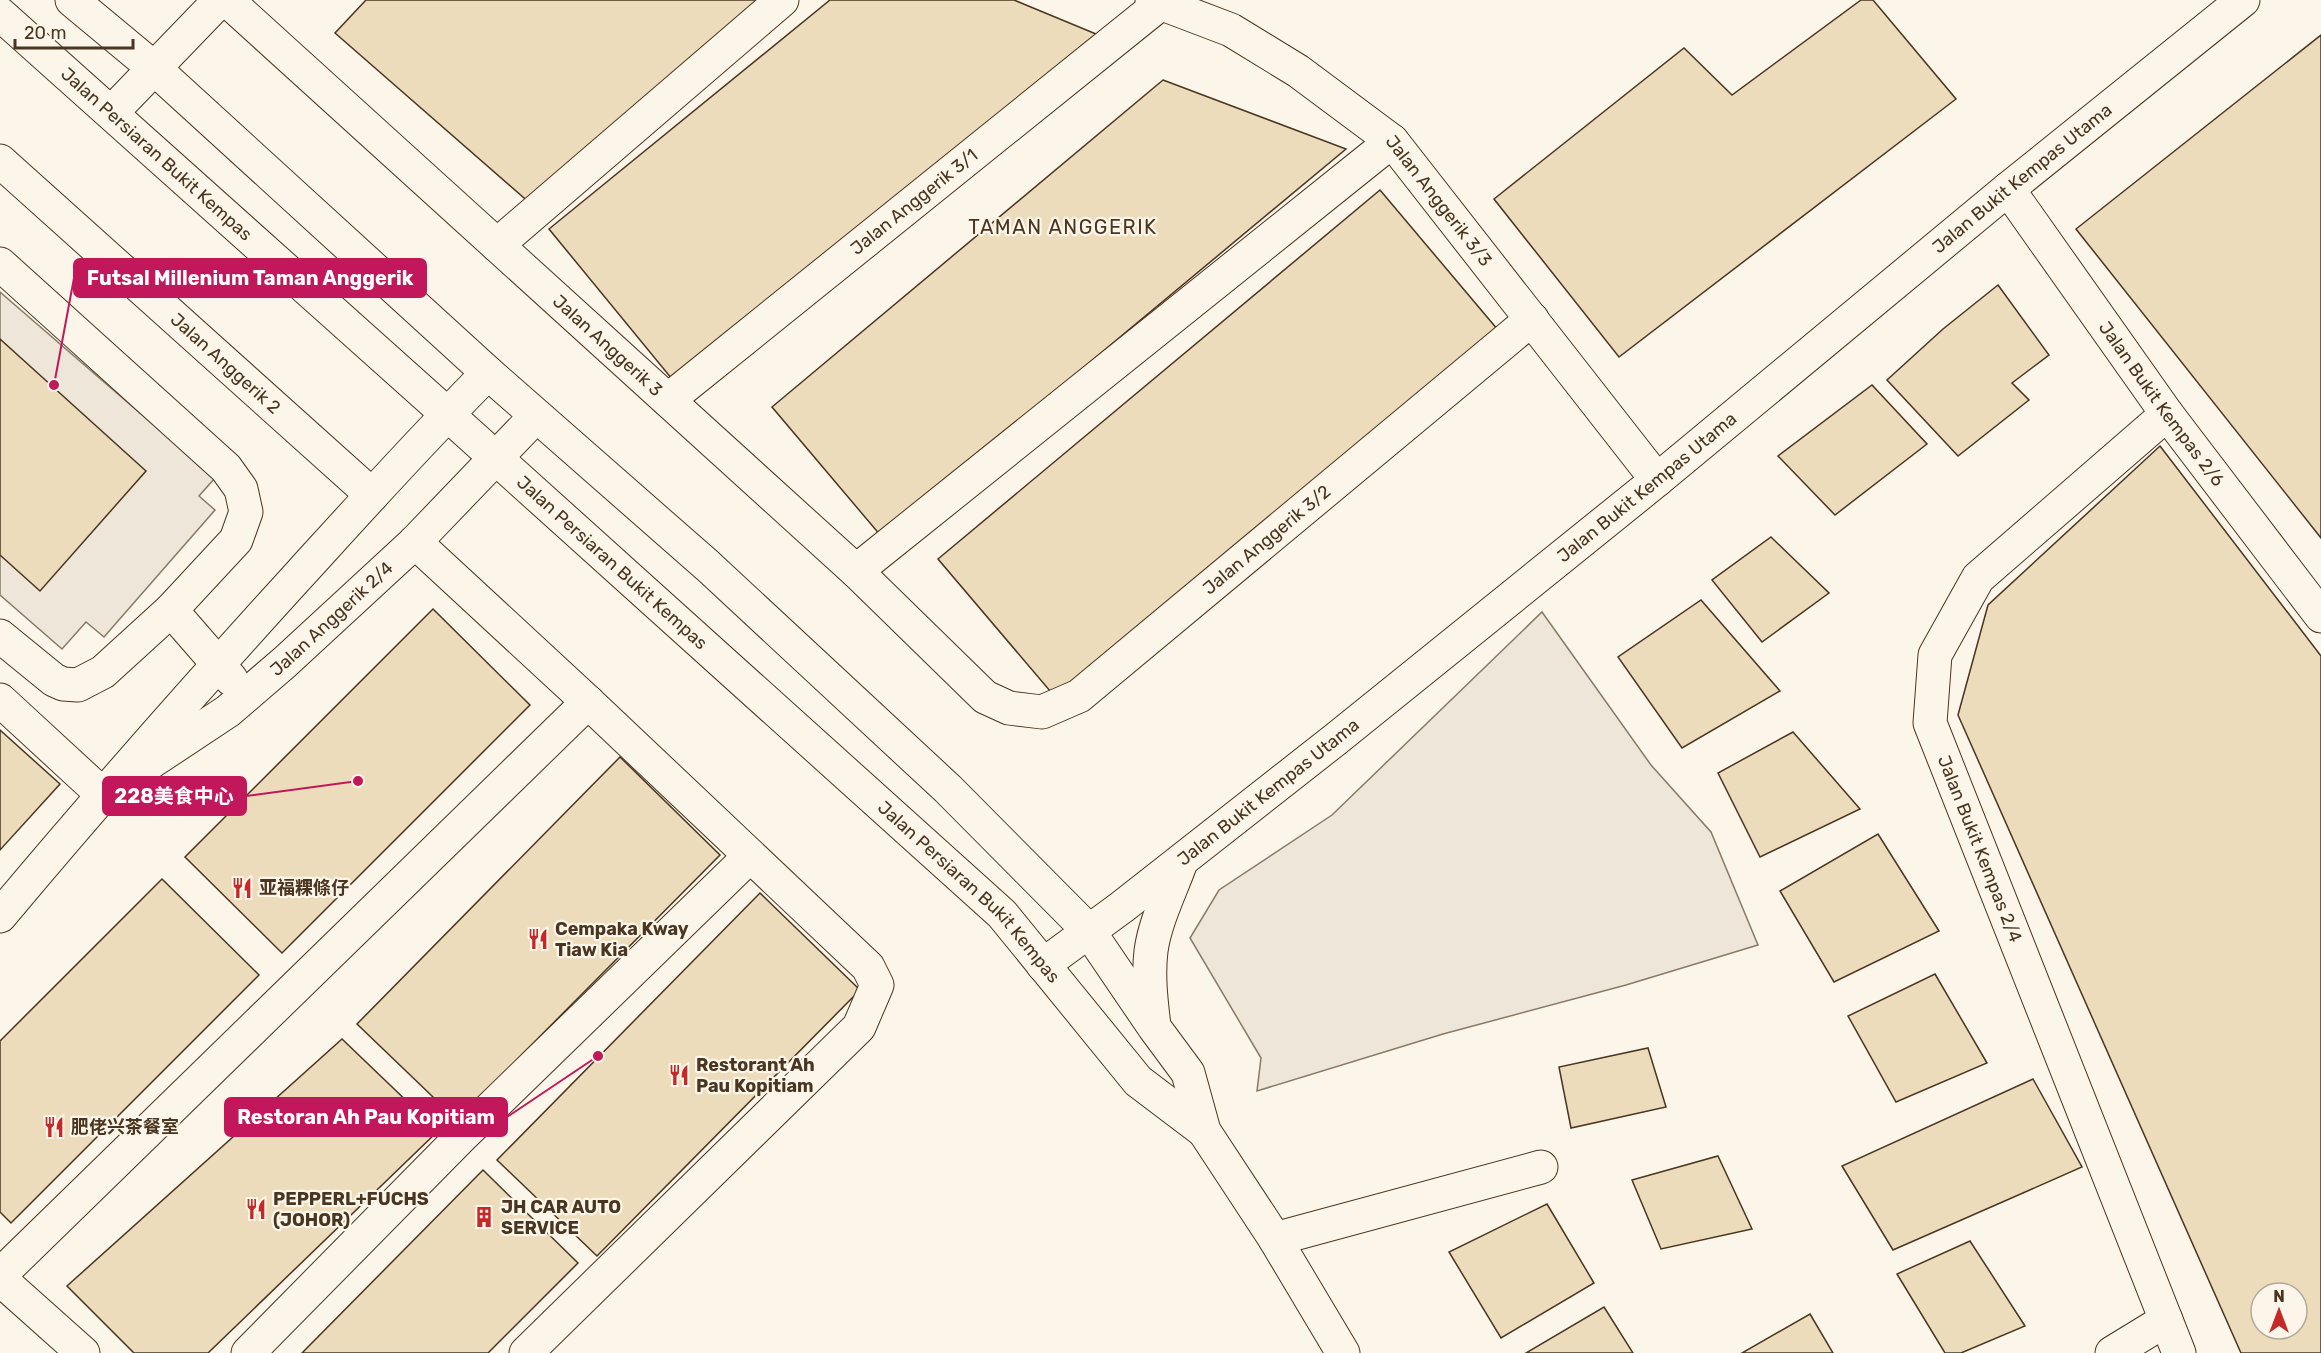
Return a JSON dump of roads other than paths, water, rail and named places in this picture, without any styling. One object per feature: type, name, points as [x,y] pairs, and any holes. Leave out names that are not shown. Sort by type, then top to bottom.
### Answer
[{"type":"street","name":"Jalan Persiaran Bukit Kempas","points":[[72,0],[155,69],[488,373],[708,566],[948,789],[1088,930],[1188,1073],[1204,1131],[1275,1239],[1343,1353]]},
{"type":"street","points":[[112,112],[220,0]]},
{"type":"street","name":"Jalan Anggerik 3","points":[[227,0],[856,571],[985,697]]},
{"type":"street","points":[[497,245],[782,0]]},
{"type":"street","name":"Jalan Bukit Kempas Utama","points":[[1043,965],[1181,862],[1657,480],[2008,189],[2243,0]]},
{"type":"street","name":"Jalan Anggerik 3/3","points":[[1156,1],[1231,30],[1298,70],[1392,141],[1657,480]]},
{"type":"street","name":"Jalan Anggerik 3/1","points":[[668,400],[1156,1]]},
{"type":"street","name":"Jalan Persiaran Bukit Kempas","points":[[0,14],[112,112],[1002,914],[1138,1081],[1204,1131]]},
{"type":"street","points":[[856,571],[1392,141]]},
{"type":"street","name":"Jalan Anggerik 2","points":[[0,161],[372,495]]},
{"type":"street","name":"Jalan Bukit Kempas 2/6","points":[[2008,189],[2168,414],[2321,616]]},
{"type":"street","points":[[0,264],[226,468],[241,489],[246,512],[236,540],[171,610],[103,672],[78,685],[63,684],[54,680],[0,636]]},
{"type":"street","name":"Jalan Anggerik 3/2","points":[[985,697],[1009,708],[1042,712],[1079,696],[1532,320]]},
{"type":"street","name":"Jalan Anggerik 2/4","points":[[0,916],[102,794],[218,663],[447,414],[488,373]]},
{"type":"street","name":"Jalan Bukit Kempas 2/4","points":[[2168,414],[1978,578],[1935,655],[1930,723],[2180,1353]]},
{"type":"street","name":"Jalan Anggerik 2/4","points":[[102,794],[228,711],[285,663],[414,542],[536,416]]},
{"type":"street","points":[[414,542],[588,702],[868,967],[877,985],[859,1027],[526,1353]]},
{"type":"street","points":[[171,610],[246,696]]},
{"type":"street","points":[[0,700],[102,794]]},
{"type":"street","points":[[83,1353],[0,1277],[588,702]]},
{"type":"street","points":[[248,1353],[460,1137],[750,856]]},
{"type":"street","points":[[1154,1027],[1151,1000],[1152,949],[1159,922],[1181,862]]},
{"type":"street","points":[[1275,1239],[1541,1167]]},
{"type":"street","points":[[2112,1353],[2166,1320]]},
{"type":"place","name":"Futsal Millenium Taman Anggerik","points":[[54,385]]},
{"type":"place","name":"228美食中心","points":[[358,781]]},
{"type":"place","name":"亚福粿條仔","points":[[242,888]]},
{"type":"place","name":"Cempaka Kway Tiaw Kia","points":[[538,939]]},
{"type":"place","name":"Restoran Ah Pau Kopitiam","points":[[598,1056]]},
{"type":"place","name":"Restorant Ah Pau Kopitiam","points":[[679,1075]]},
{"type":"place","name":"肥佬兴茶餐室","points":[[54,1127]]},
{"type":"place","name":"PEPPERL+FUCHS (JOHOR)","points":[[256,1209]]},
{"type":"place","name":"JH CAR AUTO SERVICE","points":[[484,1217]]},
{"type":"district","name":"TAMAN ANGGERIK","points":[[1063,227]]}]
